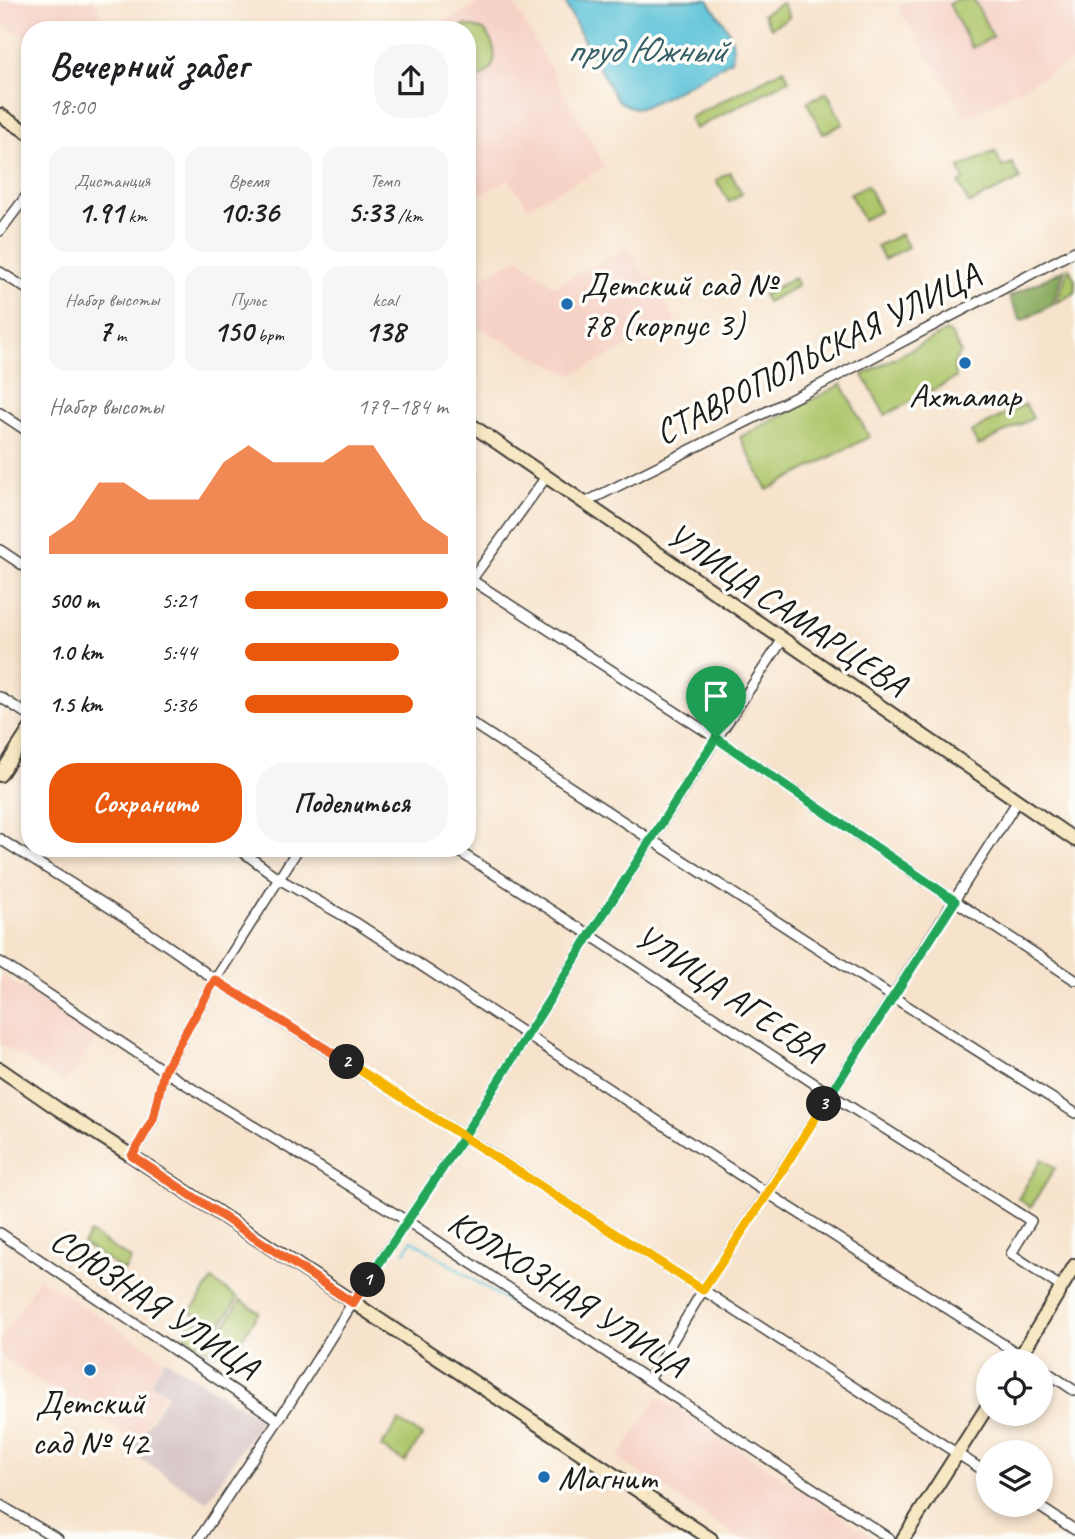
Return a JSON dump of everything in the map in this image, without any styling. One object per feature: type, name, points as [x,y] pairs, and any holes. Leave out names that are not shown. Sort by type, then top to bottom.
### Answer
[{"type":"street","points":[[0,115],[21,128]]},
{"type":"street","points":[[0,231],[21,203]]},
{"type":"street","name":"СТАВРОПОЛЬСКАЯ УЛИЦА","points":[[584,503],[822,384],[1075,250]]},
{"type":"street","points":[[0,272],[21,285]]},
{"type":"street","points":[[0,413],[21,427]]},
{"type":"street","name":"УЛИЦА САМАРЦЕВА","points":[[476,428],[1075,841]]},
{"type":"street","points":[[476,572],[546,477]]},
{"type":"street","points":[[0,551],[21,564]]},
{"type":"street","points":[[476,585],[716,738],[1075,980]]},
{"type":"street","points":[[200,1539],[464,1136],[716,738],[783,639]]},
{"type":"street","points":[[0,697],[21,710]]},
{"type":"street","points":[[476,726],[1075,1113]]},
{"type":"street","points":[[0,775],[21,743]]},
{"type":"street","points":[[649,1380],[703,1290],[768,1193],[1017,802]]},
{"type":"street","points":[[0,839],[21,852]]},
{"type":"street","points":[[29,857],[126,918],[215,980],[464,1136],[976,1465]]},
{"type":"street","points":[[250,857],[279,878],[358,924],[1008,1349]]},
{"type":"street","points":[[132,1156],[153,1119],[164,1071],[215,980],[293,857]]},
{"type":"street","name":"УЛИЦА АГЕЕВА","points":[[468,857],[830,1094],[1031,1221],[1010,1254],[1061,1287]]},
{"type":"street","name":"КОЛХОЗНАЯ УЛИЦА","points":[[0,962],[164,1071],[407,1221],[890,1539]]},
{"type":"street","points":[[0,1069],[711,1539]]},
{"type":"street","name":"СОЮЗНАЯ УЛИЦА","points":[[0,1233],[278,1420]]},
{"type":"street","points":[[1028,1349],[1075,1265]]},
{"type":"street","points":[[1053,1376],[1075,1391]]},
{"type":"street","points":[[903,1539],[976,1424]]},
{"type":"street","points":[[0,1505],[58,1539]]},
{"type":"street","points":[[1053,1516],[1075,1530]]},
{"type":"shaded area","points":[[0,0],[94,0],[103,17],[97,21],[21,21],[21,35],[0,22]]},
{"type":"shaded area","points":[[485,0],[512,0],[605,167],[527,207],[509,179],[476,196],[476,21],[445,21]]},
{"type":"shaded area","points":[[910,0],[1075,0],[1075,60],[966,117],[898,7]]},
{"type":"shaded area","name":"Детский сад № 78 (корпус 3)","points":[[630,247],[645,277],[651,275],[676,322],[572,375],[476,327],[476,280],[519,258],[554,286]]},
{"type":"shaded area","points":[[0,974],[97,1037],[65,1084],[0,1043]]},
{"type":"shaded area","name":"Детский сад № 42","points":[[39,1278],[164,1358],[149,1383],[165,1393],[135,1441],[0,1356],[0,1340]]},
{"type":"shaded area","points":[[165,1359],[261,1419],[207,1502],[130,1452],[168,1394],[150,1383]]},
{"type":"shaded area","points":[[658,1396],[875,1539],[741,1539],[618,1458]]},
{"type":"green space","points":[[956,0],[974,0],[993,37],[972,48],[949,4]]},
{"type":"green space","points":[[782,3],[790,17],[771,28],[763,14]]},
{"type":"green space","points":[[476,28],[484,30],[491,40],[495,57],[492,67],[476,79]]},
{"type":"green space","points":[[784,69],[789,80],[695,129],[689,118]]},
{"type":"green space","points":[[827,92],[843,124],[823,134],[807,102]]},
{"type":"green space","points":[[995,151],[1002,167],[1012,163],[1020,179],[969,204],[959,183],[964,180],[959,168]]},
{"type":"green space","points":[[730,172],[742,194],[729,202],[716,180]]},
{"type":"green space","points":[[867,185],[880,211],[863,220],[850,194]]},
{"type":"green space","points":[[901,234],[908,247],[884,260],[877,246]]},
{"type":"green space","points":[[1069,268],[1075,280],[1075,293],[1056,303]]},
{"type":"green space","points":[[1065,269],[1052,305],[1021,321],[1009,297]]},
{"type":"green space","points":[[794,278],[798,286],[767,302],[763,295]]},
{"type":"green space","points":[[946,331],[951,334],[961,353],[955,361],[956,378],[885,415],[863,375]]},
{"type":"green space","points":[[842,384],[869,437],[767,490],[740,437]]},
{"type":"green space","points":[[1025,404],[1033,418],[978,446],[971,432]]},
{"type":"green space","points":[[1042,1159],[1055,1168],[1031,1207],[1018,1199]]},
{"type":"green space","points":[[90,1233],[131,1259],[124,1271],[83,1244]]},
{"type":"green space","points":[[212,1280],[238,1298],[217,1330],[191,1312]]},
{"type":"green space","points":[[241,1300],[259,1312],[238,1344],[220,1332]]},
{"type":"green space","points":[[196,1320],[223,1338],[224,1342],[216,1353],[213,1354],[185,1335],[184,1331],[191,1321]]},
{"type":"green space","points":[[399,1421],[422,1436],[405,1462],[381,1447]]},
{"type":"water","name":"пруд Южный","points":[[564,0],[708,0],[730,35],[733,51],[731,60],[655,102],[638,108],[629,107],[617,100]]},
{"type":"waterway","points":[[405,1252],[412,1240],[525,1313]]},
{"type":"place","name":"Детский сад № 78 (корпус 3)","points":[[567,304]]},
{"type":"place","name":"Ахтамар","points":[[965,363]]},
{"type":"place","name":"Детский сад № 42","points":[[90,1370]]},
{"type":"place","name":"Магнит","points":[[544,1477]]},
{"type":"route","points":[[716,738],[464,1136],[353,1303],[132,1156],[153,1119],[164,1071],[215,980],[464,1136],[703,1290],[955,901],[716,738]]}]
